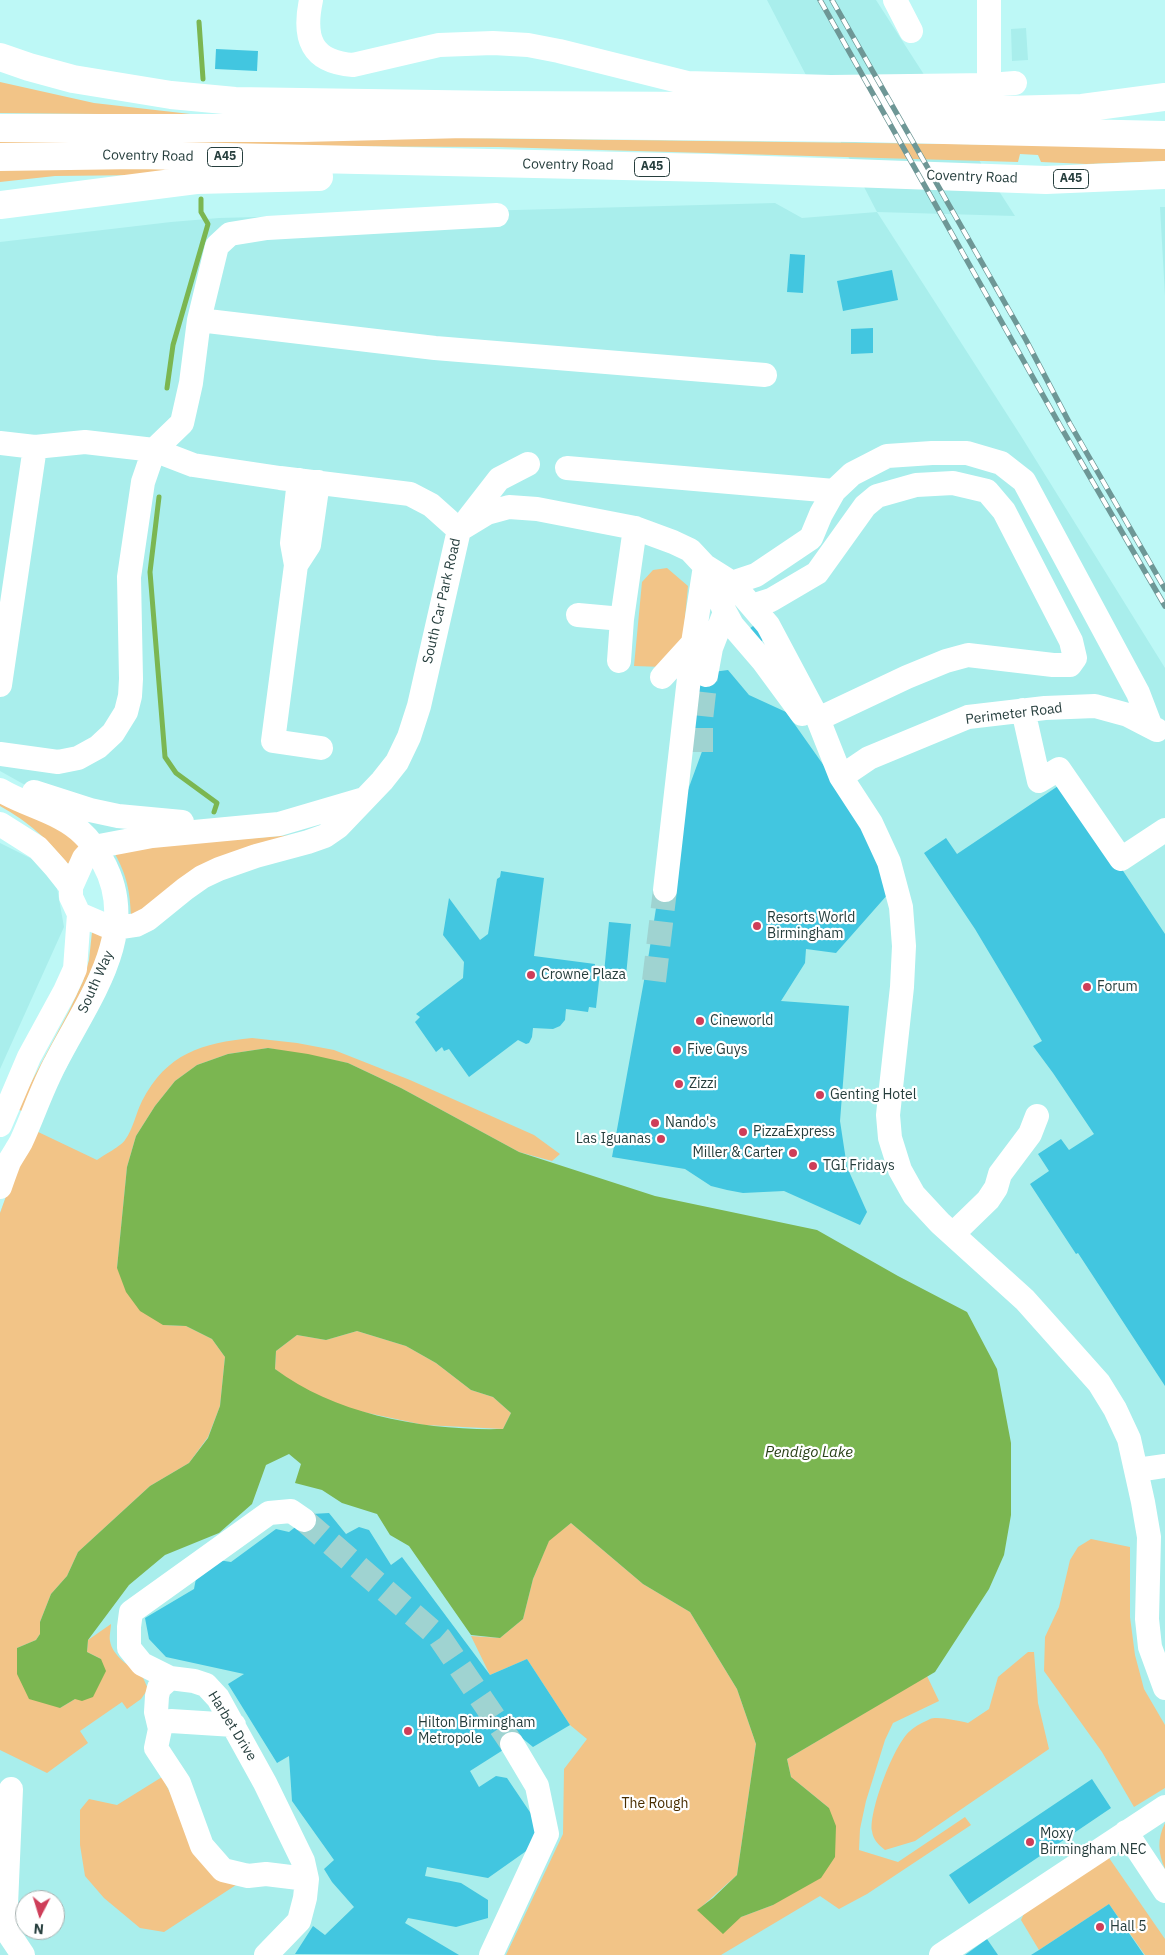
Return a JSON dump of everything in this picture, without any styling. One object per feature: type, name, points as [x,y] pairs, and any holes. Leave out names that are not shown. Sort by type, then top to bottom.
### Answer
[{"type":"highway","points":[[0,57],[29,68],[73,79],[171,95],[235,101],[843,107],[913,97],[1005,110],[1082,108],[1165,97]]},
{"type":"highway","points":[[0,76],[24,83],[106,100],[184,109],[326,115],[465,124]]},
{"type":"highway","name":"Coventry Road","points":[[0,128],[302,128],[465,124],[843,107],[932,130],[1165,135]]},
{"type":"highway","points":[[1001,131],[1050,120],[1120,117],[1165,111]]},
{"type":"highway","name":"Coventry Road","points":[[0,157],[138,155],[711,168],[1046,180],[1162,176]]},
{"type":"highway","points":[[0,204],[196,180],[382,176],[449,163]]},
{"type":"street","points":[[311,0],[309,35],[316,52],[327,60],[340,64],[353,65],[439,45],[493,43],[528,45],[687,83],[843,107]]},
{"type":"street","points":[[895,0],[911,31]]},
{"type":"street","points":[[988,85],[989,0]]},
{"type":"street","points":[[913,97],[988,85],[1015,83]]},
{"type":"street","points":[[0,754],[58,762],[78,758],[98,747],[113,733],[126,712],[130,696],[131,679],[128,608],[130,568],[143,482],[154,450],[182,423],[191,382],[199,320],[216,246],[230,234],[267,228],[496,215]]},
{"type":"street","points":[[199,320],[435,348],[765,375]]},
{"type":"street","points":[[0,443],[35,447],[85,442],[154,450],[193,464],[410,494],[431,505],[459,530],[499,479],[528,464]]},
{"type":"street","points":[[0,685],[35,447]]},
{"type":"street","points":[[732,583],[756,575],[812,538],[821,514],[834,491],[852,474],[887,456],[968,453],[1001,463],[1024,480],[1158,731]]},
{"type":"street","points":[[567,468],[834,491]]},
{"type":"street","points":[[309,481],[309,545],[296,565],[273,741],[321,748]]},
{"type":"street","points":[[752,606],[771,600],[817,573],[864,506],[877,496],[916,485],[952,483],[987,491],[1004,512],[1071,641],[1075,658],[1070,665],[1053,665],[968,655],[946,661],[907,677],[818,719]]},
{"type":"street","name":"South Car Park Road","points":[[116,928],[136,925],[148,920],[185,889],[219,869],[325,836],[338,827],[382,781],[397,762],[409,737],[419,706],[459,530],[487,512],[508,507],[537,509],[635,528],[683,546],[705,566],[732,583],[768,625],[818,719],[831,752]]},
{"type":"street","points":[[619,661],[622,619],[635,528]]},
{"type":"street","points":[[705,566],[725,612],[744,640],[763,662],[831,752],[841,777],[870,823],[889,862],[901,907],[904,946],[902,986],[888,1115],[892,1145],[900,1170],[914,1195],[940,1223],[1025,1300],[1099,1383],[1115,1409],[1125,1432],[1137,1470],[1149,1537],[1156,1605],[1150,1647],[1165,1688]]},
{"type":"street","points":[[664,890],[693,643],[705,566]]},
{"type":"street","points":[[706,675],[711,648],[725,612]]},
{"type":"street","points":[[578,615],[622,619]]},
{"type":"street","points":[[662,677],[693,643]]},
{"type":"street","name":"Perimeter Road","points":[[841,777],[869,758],[968,716],[1045,708],[1095,706],[1128,715],[1158,731]]},
{"type":"street","points":[[1023,710],[1039,780],[1059,769],[1121,859],[1165,830]]},
{"type":"street","points":[[0,779],[66,802],[118,816],[252,827]]},
{"type":"street","name":"South Way","points":[[0,790],[69,823],[83,833],[94,847],[110,875],[117,906],[116,928],[107,963],[93,995],[10,1139],[10,1162],[0,1187]]},
{"type":"street","points":[[71,887],[84,858],[94,847],[152,836],[279,824],[365,799]]},
{"type":"street","name":"South Way","points":[[0,824],[38,848],[71,887],[70,897],[79,914],[75,969],[29,1057],[0,1125]]},
{"type":"street","points":[[79,914],[101,925],[116,928]]},
{"type":"street","points":[[953,1234],[988,1200],[996,1188],[1000,1174],[1030,1134],[1037,1116]]},
{"type":"street","points":[[1137,1470],[1165,1466]]},
{"type":"street","name":"Harbet Drive","points":[[266,1955],[299,1921],[305,1898],[307,1879],[303,1861],[265,1783],[218,1698],[206,1685],[194,1681],[170,1678],[142,1664],[129,1648],[129,1627],[131,1612],[269,1513],[291,1511],[304,1520]]},
{"type":"street","points":[[170,1678],[159,1688],[157,1696],[156,1712],[160,1729],[156,1748],[179,1783],[202,1846],[223,1870],[248,1876],[266,1874],[307,1879]]},
{"type":"street","points":[[159,1724],[171,1721],[234,1725]]},
{"type":"street","points":[[491,1955],[547,1834],[537,1786],[512,1744]]},
{"type":"street","points":[[11,1789],[5,1928],[23,1955]]},
{"type":"street","points":[[942,1955],[1165,1807]]},
{"type":"street","points":[[1126,1832],[1165,1891]]},
{"type":"shaded area","points":[[767,0],[876,0],[1015,216],[877,212]]},
{"type":"shaded area","points":[[1026,28],[1028,60],[1012,61],[1011,29]]},
{"type":"shaded area","points":[[775,203],[802,218],[877,212],[1021,436],[1165,668],[1165,1955],[0,1955],[0,1213],[22,1152],[115,975],[128,913],[116,860],[86,819],[0,771],[0,242],[219,218]]},
{"type":"shaded area","points":[[1160,207],[1165,207],[1165,296]]},
{"type":"shaded area","points":[[0,843],[38,862],[57,888],[64,927],[0,1069]]},
{"type":"green space","points":[[0,82],[94,103],[199,115],[0,113]]},
{"type":"green space","points":[[0,135],[1032,145],[1165,143],[1165,161],[1086,164],[1041,162],[1038,155],[1020,154],[1018,162],[498,147],[0,145]]},
{"type":"green space","points":[[211,164],[145,175],[55,176],[0,182],[0,165]]},
{"type":"green space","points":[[667,568],[688,586],[683,639],[663,667],[634,666],[642,582],[653,570]]},
{"type":"green space","points":[[0,798],[55,824],[82,846],[68,864],[37,832],[0,806]]},
{"type":"green space","points":[[293,835],[137,916],[131,916],[127,884],[115,854],[117,849]]},
{"type":"green space","points":[[92,932],[107,937],[24,1112],[17,1109],[83,981],[89,960]]},
{"type":"green space","points":[[252,1038],[297,1043],[334,1050],[410,1080],[534,1135],[560,1154],[552,1161],[519,1152],[401,1088],[348,1063],[268,1048],[228,1054],[197,1065],[175,1081],[155,1106],[136,1136],[127,1167],[117,1268],[163,1325],[186,1326],[212,1339],[225,1357],[220,1406],[208,1437],[189,1463],[150,1486],[78,1552],[67,1576],[51,1594],[40,1622],[40,1634],[36,1640],[17,1648],[60,1708],[75,1699],[101,1659],[87,1652],[88,1640],[111,1624],[111,1646],[118,1656],[141,1673],[148,1689],[141,1699],[127,1709],[122,1702],[80,1731],[88,1743],[47,1773],[0,1750],[0,1213],[22,1152],[34,1130],[97,1160],[125,1140],[142,1101],[152,1085],[175,1061],[202,1047]]},
{"type":"green space","points":[[357,1331],[406,1346],[436,1363],[471,1390],[493,1397],[511,1413],[503,1429],[424,1425],[349,1409],[297,1386],[275,1369],[276,1351],[297,1335],[326,1340]]},
{"type":"green space","name":"The Rough","points":[[571,1523],[643,1584],[690,1612],[737,1689],[756,1744],[737,1875],[698,1910],[741,1917],[773,1905],[829,1808],[791,1777],[787,1759],[927,1676],[939,1701],[893,1723],[885,1740],[866,1801],[860,1829],[859,1850],[898,1862],[965,1817],[971,1825],[867,1894],[839,1909],[820,1896],[721,1955],[506,1955],[563,1834],[564,1769],[587,1739],[570,1725],[527,1659],[490,1675],[471,1636],[500,1638],[523,1619],[533,1579],[549,1540]]},
{"type":"green space","points":[[1091,1539],[1130,1547],[1130,1617],[1135,1655],[1144,1689],[1165,1725],[1165,1788],[1134,1807],[1102,1752],[1044,1671],[1045,1637],[1059,1607],[1070,1560],[1078,1547]]},
{"type":"green space","points":[[1028,1652],[1034,1652],[1038,1703],[1049,1749],[915,1841],[885,1850],[874,1837],[872,1831],[874,1809],[890,1763],[904,1738],[914,1727],[930,1719],[943,1718],[968,1723],[989,1709],[998,1677]]},
{"type":"green space","points":[[162,1777],[210,1871],[236,1885],[164,1932],[140,1928],[104,1898],[85,1876],[80,1845],[80,1810],[89,1799],[117,1805]]},
{"type":"green space","points":[[1165,1823],[1165,1869],[1159,1846]]},
{"type":"green space","points":[[1107,1855],[1165,1939],[1165,1955],[1145,1955],[1109,1904],[1039,1950],[1021,1920],[1027,1907]]},
{"type":"water","name":"Pendigo Lake","points":[[268,1048],[348,1063],[401,1088],[519,1152],[655,1196],[817,1230],[898,1276],[967,1312],[997,1369],[1011,1443],[1011,1515],[1004,1555],[989,1589],[935,1672],[787,1759],[791,1777],[829,1808],[836,1826],[835,1857],[821,1878],[773,1905],[741,1917],[723,1934],[697,1910],[713,1898],[737,1875],[756,1744],[737,1689],[690,1612],[643,1584],[571,1523],[549,1541],[533,1579],[523,1619],[500,1638],[471,1635],[409,1546],[390,1535],[377,1514],[342,1503],[322,1490],[295,1483],[301,1464],[289,1454],[266,1465],[252,1504],[219,1533],[165,1555],[129,1585],[88,1640],[87,1652],[101,1659],[106,1671],[93,1697],[82,1701],[75,1699],[60,1708],[29,1699],[17,1674],[17,1648],[36,1640],[40,1634],[40,1622],[51,1594],[67,1576],[78,1552],[150,1486],[189,1463],[208,1438],[220,1406],[225,1357],[212,1339],[186,1326],[163,1325],[140,1311],[126,1292],[117,1268],[127,1167],[136,1136],[155,1106],[175,1081],[197,1065],[228,1054]],"holes":[[[357,1331],[406,1346],[436,1363],[471,1390],[493,1397],[511,1413],[503,1429],[444,1427],[383,1417],[354,1409],[326,1398],[299,1385],[275,1369],[276,1351],[297,1335],[326,1340]]]},
{"type":"building","points":[[216,49],[258,51],[257,71],[215,69]]},
{"type":"building","points":[[790,254],[805,255],[803,293],[787,292]]},
{"type":"building","points":[[892,270],[898,300],[843,311],[837,281]]},
{"type":"building","points":[[873,328],[873,353],[851,354],[851,329]]},
{"type":"building","points":[[757,623],[767,637],[759,643],[749,629]]},
{"type":"building","name":"Resorts World Birmingham","points":[[728,670],[749,695],[786,712],[851,804],[896,885],[836,953],[806,949],[805,963],[781,1001],[849,1006],[840,1121],[847,1167],[867,1212],[860,1225],[784,1191],[743,1193],[727,1190],[711,1186],[685,1169],[612,1157],[659,889],[677,820],[704,746],[686,733],[693,685],[713,672]]},
{"type":"building","name":"Forum","points":[[1064,782],[1165,934],[1165,1386],[1078,1253],[1076,1254],[1030,1184],[1049,1171],[1038,1154],[1061,1139],[1069,1150],[1094,1134],[1033,1046],[1042,1041],[975,929],[924,853],[946,838],[957,854]]},
{"type":"building","name":"Crowne Plaza","points":[[501,871],[544,878],[534,956],[595,964],[594,970],[600,972],[596,1008],[589,1007],[588,1012],[566,1009],[565,1020],[560,1026],[553,1029],[533,1028],[529,1043],[526,1044],[518,1040],[469,1077],[449,1049],[444,1051],[442,1047],[436,1052],[415,1022],[420,1017],[416,1014],[463,978],[464,962],[443,935],[449,898],[480,940],[488,934],[497,879],[500,877]]},
{"type":"building","points":[[609,922],[631,924],[626,976],[604,973]]},
{"type":"building","name":"Hilton Birmingham Metropole","points":[[329,1513],[346,1534],[359,1527],[369,1530],[391,1565],[402,1557],[490,1675],[527,1659],[570,1725],[533,1747],[522,1738],[470,1771],[479,1787],[496,1776],[507,1778],[542,1830],[539,1842],[488,1878],[427,1867],[425,1876],[461,1883],[488,1900],[488,1918],[456,1927],[408,1918],[405,1923],[459,1955],[295,1954],[313,1926],[325,1935],[354,1907],[332,1882],[324,1869],[334,1860],[292,1801],[289,1756],[277,1763],[228,1684],[244,1674],[166,1657],[149,1639],[145,1618],[194,1589],[197,1573],[218,1560],[231,1562],[276,1529],[289,1532],[312,1514]]},
{"type":"building","name":"Moxy Birmingham NEC","points":[[1092,1779],[1111,1808],[969,1904],[949,1875]]},
{"type":"building","name":"Hall 5","points":[[1109,1904],[1144,1955],[1031,1955],[1039,1950]]},
{"type":"building","points":[[987,1939],[998,1955],[965,1955]]},
{"type":"waterway","points":[[199,22],[203,79]]},
{"type":"waterway","points":[[167,388],[173,345],[208,224],[201,212],[201,199]]},
{"type":"waterway","points":[[159,497],[150,572],[165,757],[176,773],[217,803],[214,812]]},
{"type":"tunnel","points":[[701,752],[701,720],[706,675]]},
{"type":"tunnel","points":[[654,981],[665,890]]},
{"type":"tunnel","points":[[304,1520],[440,1638],[512,1744]]},
{"type":"railway","points":[[820,0],[1062,429],[1165,606]]},
{"type":"railway","points":[[832,0],[1026,340],[1070,424],[1165,589]]},
{"type":"place","name":"Resorts World Birmingham","points":[[757,926]]},
{"type":"place","name":"Crowne Plaza","points":[[531,975]]},
{"type":"place","name":"Forum","points":[[1087,987]]},
{"type":"place","name":"Cineworld","points":[[700,1021]]},
{"type":"place","name":"Five Guys","points":[[677,1050]]},
{"type":"place","name":"Zizzi","points":[[679,1084]]},
{"type":"place","name":"Genting Hotel","points":[[820,1095]]},
{"type":"place","name":"Nando's","points":[[655,1123]]},
{"type":"place","name":"PizzaExpress","points":[[743,1132]]},
{"type":"place","name":"Las Iguanas","points":[[661,1139]]},
{"type":"place","name":"Miller & Carter","points":[[793,1153]]},
{"type":"place","name":"TGI Fridays","points":[[813,1166]]},
{"type":"place","name":"Hilton Birmingham Metropole","points":[[408,1731]]},
{"type":"place","name":"Moxy Birmingham NEC","points":[[1030,1842]]},
{"type":"place","name":"Hall 5","points":[[1100,1927]]}]
